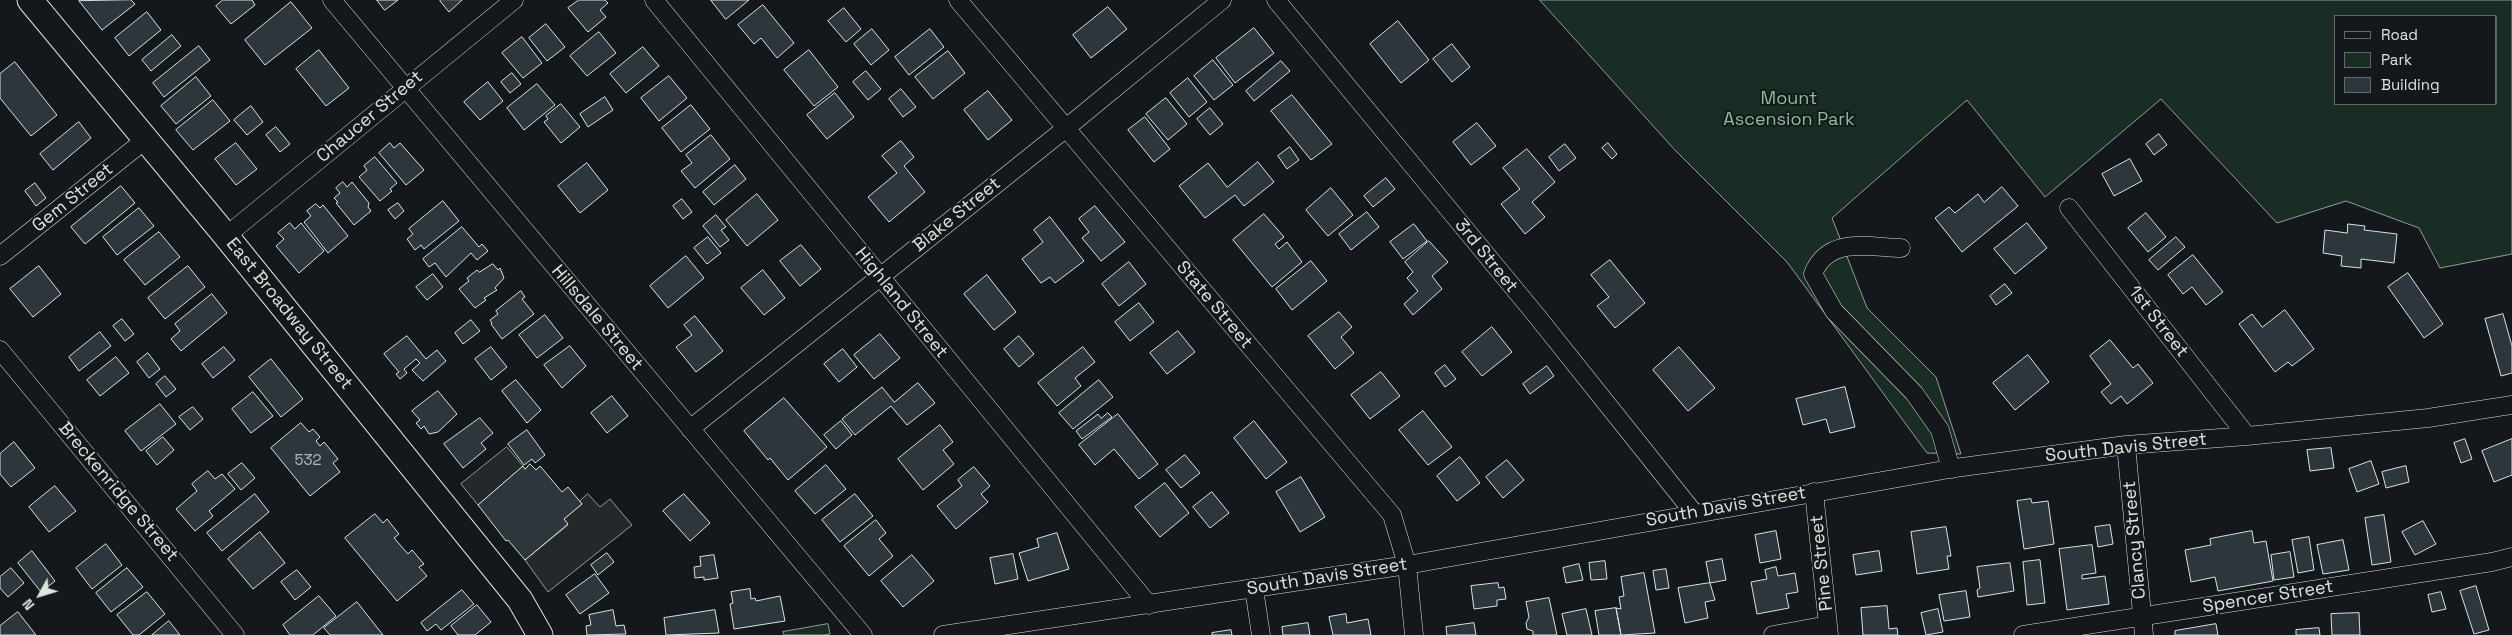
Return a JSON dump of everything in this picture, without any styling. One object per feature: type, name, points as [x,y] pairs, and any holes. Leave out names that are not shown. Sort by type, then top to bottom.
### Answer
[{"type":"street","name":"East Broadway Street","points":[[30,0],[226,236],[520,600],[540,635]]},
{"type":"street","name":"Hillsdale Street","points":[[332,0],[863,635]]},
{"type":"street","name":"Chaucer Street","points":[[226,236],[514,0]]},
{"type":"street","name":"Highland Street","points":[[654,0],[1149,605]]},
{"type":"street","name":"State Street","points":[[958,0],[1065,130],[1392,515],[1407,565],[1414,635]]},
{"type":"street","name":"Blake Street","points":[[690,429],[1065,130],[1222,0]]},
{"type":"street","name":"3rd Street","points":[[1276,0],[1536,315],[1694,513]]},
{"type":"street","name":"Gem Street","points":[[0,256],[146,140]]},
{"type":"street","name":"1st Street","points":[[2069,208],[2247,436]]},
{"type":"street","points":[[1901,248],[1850,246],[1829,251],[1818,261],[1813,274],[1834,311],[1914,393],[1940,430],[1951,469]]},
{"type":"street","name":"Breckenridge Street","points":[[0,350],[235,635]]},
{"type":"street","name":"South Davis Street","points":[[943,635],[1407,565],[1951,469],[2126,445],[2247,436],[2428,418],[2512,405]]},
{"type":"street","name":"Clancy Street","points":[[2126,445],[2144,635]]},
{"type":"street","name":"Pine Street","points":[[1814,492],[1829,630]]},
{"type":"street","name":"Spencer Street","points":[[2023,635],[2482,564],[2512,557]]},
{"type":"street","points":[[1254,588],[1261,635]]},
{"type":"street","points":[[1773,635],[1829,630]]},
{"type":"green space","name":"Mount Ascension Park","points":[[1540,0],[2512,0],[2512,254],[2440,268],[2419,228],[2346,201],[2277,223],[2161,99],[2045,197],[1967,100],[1832,218],[1867,308],[1936,377],[1961,454],[1927,453],[1787,262],[1674,149]]},
{"type":"green space","points":[[828,624],[830,634],[784,635],[783,632]]},
{"type":"shaded area","points":[[507,447],[523,466],[478,505],[461,484]]},
{"type":"shaded area","points":[[588,494],[600,507],[610,499],[632,525],[548,592],[525,560],[568,525],[564,519],[582,504],[580,501]]},
{"type":"building","points":[[131,0],[135,4],[102,30],[79,1]]},
{"type":"building","points":[[223,0],[252,0],[255,5],[231,24],[216,6]]},
{"type":"building","points":[[377,0],[398,0],[385,10]]},
{"type":"building","points":[[440,0],[462,0],[449,12],[440,1]]},
{"type":"building","points":[[579,0],[605,0],[608,3],[600,10],[606,17],[588,32],[568,8]]},
{"type":"building","points":[[711,0],[749,0],[726,19]]},
{"type":"building","points":[[291,2],[312,28],[265,65],[245,40]]},
{"type":"building","points":[[763,5],[794,43],[777,58],[761,38],[754,44],[738,25]]},
{"type":"building","points":[[1108,7],[1127,29],[1091,58],[1073,35]]},
{"type":"building","points":[[844,8],[861,29],[846,42],[828,21]]},
{"type":"building","points":[[147,12],[161,30],[129,56],[115,38]]},
{"type":"building","points":[[1398,21],[1429,60],[1401,83],[1370,44]]},
{"type":"building","points":[[546,24],[565,47],[547,61],[529,38]]},
{"type":"building","points":[[1254,28],[1274,53],[1235,83],[1216,58]]},
{"type":"building","points":[[872,29],[889,50],[871,65],[854,44]]},
{"type":"building","points":[[930,29],[944,47],[909,75],[895,57]]},
{"type":"building","points":[[599,32],[616,53],[587,76],[570,56]]},
{"type":"building","points":[[172,35],[181,46],[151,71],[142,60]]},
{"type":"building","points":[[522,37],[542,63],[523,78],[502,53]]},
{"type":"building","points":[[1452,44],[1470,67],[1452,82],[1433,59]]},
{"type":"building","points":[[199,46],[210,60],[164,97],[153,83]]},
{"type":"building","points":[[643,47],[659,66],[626,93],[610,74]]},
{"type":"building","points":[[319,50],[349,88],[326,106],[296,69]]},
{"type":"building","points":[[809,50],[838,87],[814,106],[784,70]]},
{"type":"building","points":[[948,51],[965,73],[933,99],[915,77]]},
{"type":"building","points":[[1213,60],[1233,85],[1214,100],[1194,76]]},
{"type":"building","points":[[1281,61],[1290,71],[1254,101],[1246,91]]},
{"type":"building","points":[[15,62],[57,115],[31,136],[0,98],[0,74]]},
{"type":"building","points":[[866,71],[881,89],[868,100],[853,82]]},
{"type":"building","points":[[512,73],[521,84],[510,93],[501,82]]},
{"type":"building","points":[[669,76],[687,98],[659,121],[641,98]]},
{"type":"building","points":[[196,77],[211,96],[176,124],[161,106]]},
{"type":"building","points":[[1188,78],[1207,102],[1189,117],[1170,93]]},
{"type":"building","points":[[488,82],[503,101],[480,120],[464,102]]},
{"type":"building","points":[[537,84],[555,105],[524,130],[507,108]]},
{"type":"building","points":[[901,89],[916,107],[903,117],[889,99]]},
{"type":"building","points":[[988,91],[1012,120],[988,140],[964,110]]},
{"type":"building","points":[[835,93],[854,117],[827,139],[807,115]]},
{"type":"building","points":[[1292,95],[1332,144],[1311,160],[1271,111]]},
{"type":"building","points":[[605,97],[613,110],[588,127],[580,114]]},
{"type":"building","points":[[1166,98],[1187,124],[1168,140],[1146,114]]},
{"type":"building","points":[[213,100],[230,121],[193,150],[176,130]]},
{"type":"building","points":[[561,104],[580,127],[561,143],[544,122],[548,119],[546,116]]},
{"type":"building","points":[[691,105],[710,129],[681,152],[662,128]]},
{"type":"building","points":[[251,106],[263,122],[247,135],[234,120]]},
{"type":"building","points":[[1210,108],[1223,124],[1210,135],[1197,119]]},
{"type":"building","points":[[1145,117],[1170,149],[1154,162],[1128,130]]},
{"type":"building","points":[[79,122],[91,138],[53,170],[40,154]]},
{"type":"building","points":[[1477,123],[1496,146],[1471,165],[1453,142]]},
{"type":"building","points":[[276,127],[290,144],[280,152],[266,135]]},
{"type":"building","points":[[2159,134],[2167,145],[2154,155],[2146,144]]},
{"type":"building","points":[[711,135],[730,159],[695,188],[681,171],[692,163],[686,155]]},
{"type":"building","points":[[901,141],[914,157],[904,166],[925,192],[889,222],[868,197],[897,173],[882,156]]},
{"type":"building","points":[[236,143],[257,169],[236,185],[215,159]]},
{"type":"building","points":[[390,143],[394,148],[400,143],[424,170],[406,185],[379,153]]},
{"type":"building","points":[[1608,143],[1617,154],[1612,159],[1602,148]]},
{"type":"building","points":[[1565,144],[1576,158],[1559,171],[1549,157]]},
{"type":"building","points":[[1290,147],[1299,160],[1287,169],[1278,156]]},
{"type":"building","points":[[1527,149],[1555,182],[1532,202],[1545,217],[1525,234],[1501,204],[1520,189],[1503,168]]},
{"type":"building","points":[[375,157],[397,183],[390,189],[392,191],[380,201],[359,177],[367,170],[364,166]]},
{"type":"building","points":[[2130,159],[2142,181],[2114,196],[2102,174]]},
{"type":"building","points":[[1258,162],[1274,182],[1244,206],[1235,195],[1205,218],[1179,186],[1208,163],[1227,187]]},
{"type":"building","points":[[587,163],[608,190],[580,213],[558,186]]},
{"type":"building","points":[[735,165],[746,179],[714,205],[703,192]]},
{"type":"building","points":[[1386,178],[1395,189],[1373,207],[1364,196]]},
{"type":"building","points":[[343,182],[347,187],[352,182],[369,203],[368,207],[371,211],[354,225],[334,198],[340,193],[336,188]]},
{"type":"building","points":[[35,183],[46,198],[36,206],[25,191]]},
{"type":"building","points":[[121,186],[135,203],[85,244],[71,227]]},
{"type":"building","points":[[2002,187],[2018,206],[1962,252],[1935,218],[1949,207],[1955,213],[1978,194],[1984,202]]},
{"type":"building","points":[[1331,188],[1353,215],[1328,236],[1306,210]]},
{"type":"building","points":[[757,194],[778,220],[747,246],[726,220]]},
{"type":"building","points":[[682,199],[692,212],[683,219],[673,206]]},
{"type":"building","points":[[443,201],[459,221],[424,249],[421,245],[415,250],[407,239],[413,234],[409,229]]},
{"type":"building","points":[[398,203],[404,211],[395,219],[388,210]]},
{"type":"building","points":[[316,204],[320,208],[323,205],[348,236],[328,253],[304,222],[311,216],[307,211]]},
{"type":"building","points":[[1095,206],[1125,242],[1101,261],[1082,238],[1089,232],[1079,219]]},
{"type":"building","points":[[139,208],[154,226],[117,255],[103,237]]},
{"type":"building","points":[[1367,212],[1379,227],[1351,250],[1339,234]]},
{"type":"building","points":[[2146,213],[2166,237],[2148,252],[2128,228]]},
{"type":"building","points":[[1264,214],[1284,237],[1275,244],[1279,249],[1287,242],[1302,262],[1272,287],[1233,240]]},
{"type":"building","points":[[716,215],[726,227],[721,230],[729,240],[720,247],[703,226]]},
{"type":"building","points":[[1050,217],[1084,261],[1055,283],[1050,277],[1041,283],[1022,259],[1043,242],[1034,230]]},
{"type":"building","points":[[290,223],[295,229],[301,223],[324,251],[299,273],[276,246],[284,239],[278,233]]},
{"type":"building","points":[[2027,223],[2047,248],[2015,274],[1994,249]]},
{"type":"building","points":[[1414,224],[1427,241],[1403,259],[1390,242]]},
{"type":"building","points":[[2348,224],[2365,226],[2364,230],[2397,234],[2394,263],[2361,259],[2361,268],[2341,266],[2342,256],[2323,253],[2325,230],[2347,233]]},
{"type":"building","points":[[462,227],[479,247],[482,244],[488,251],[477,260],[471,253],[446,277],[435,263],[429,267],[423,259]]},
{"type":"building","points":[[159,232],[180,257],[145,285],[124,260]]},
{"type":"building","points":[[708,237],[721,253],[707,264],[694,248]]},
{"type":"building","points":[[2176,237],[2185,247],[2158,270],[2149,260]]},
{"type":"building","points":[[1429,241],[1448,262],[1432,276],[1442,289],[1413,315],[1404,304],[1418,291],[1407,278],[1413,272],[1405,262]]},
{"type":"building","points":[[801,245],[821,269],[800,286],[780,261]]},
{"type":"building","points":[[2193,255],[2223,292],[2206,305],[2192,287],[2183,294],[2168,275]]},
{"type":"building","points":[[686,256],[704,278],[668,308],[650,286]]},
{"type":"building","points":[[1610,260],[1645,303],[1615,328],[1597,306],[1609,297],[1591,275]]},
{"type":"building","points":[[1311,261],[1327,281],[1292,310],[1276,289]]},
{"type":"building","points":[[1129,262],[1146,284],[1119,306],[1102,284]]},
{"type":"building","points":[[493,264],[498,270],[500,268],[504,278],[495,288],[497,290],[484,298],[486,300],[475,308],[459,289],[469,281],[467,278],[477,270],[479,272]]},
{"type":"building","points":[[39,266],[61,294],[33,317],[10,289]]},
{"type":"building","points":[[188,266],[205,287],[165,319],[148,298]]},
{"type":"building","points":[[763,270],[785,298],[764,315],[741,288]]},
{"type":"building","points":[[2408,273],[2443,324],[2424,338],[2388,287]]},
{"type":"building","points":[[433,274],[443,287],[427,300],[416,287]]},
{"type":"building","points":[[987,275],[1016,312],[994,330],[964,294]]},
{"type":"building","points":[[2005,284],[2012,293],[1996,305],[1990,296]]},
{"type":"building","points":[[521,291],[525,297],[522,299],[534,314],[502,339],[490,320],[498,314],[496,311]]},
{"type":"building","points":[[212,294],[227,313],[181,351],[171,339],[180,331],[175,324]]},
{"type":"building","points":[[1139,303],[1154,322],[1130,341],[1115,322]]},
{"type":"building","points":[[2285,310],[2314,349],[2292,366],[2288,362],[2275,372],[2239,324],[2252,314],[2262,327]]},
{"type":"building","points":[[1339,312],[1352,327],[1341,337],[1354,353],[1335,369],[1308,336]]},
{"type":"building","points":[[2503,314],[2512,346],[2512,373],[2501,376],[2485,319]]},
{"type":"building","points":[[545,315],[563,338],[537,358],[519,335]]},
{"type":"building","points":[[695,316],[723,351],[696,372],[676,347],[692,335],[684,325]]},
{"type":"building","points":[[122,319],[134,334],[125,341],[113,326]]},
{"type":"building","points":[[471,320],[480,331],[463,344],[455,333]]},
{"type":"building","points":[[1492,327],[1512,352],[1482,376],[1462,352]]},
{"type":"building","points":[[1178,331],[1195,352],[1167,374],[1150,353]]},
{"type":"building","points":[[100,332],[111,346],[79,371],[69,357]]},
{"type":"building","points":[[880,334],[900,358],[874,379],[854,355]]},
{"type":"building","points":[[407,336],[426,359],[437,350],[446,361],[423,381],[412,370],[420,363],[416,359],[404,369],[407,373],[400,379],[396,374],[399,372],[384,354]]},
{"type":"building","points":[[1019,336],[1034,354],[1019,367],[1004,349]]},
{"type":"building","points":[[2110,340],[2133,368],[2138,364],[2153,383],[2127,404],[2121,396],[2111,404],[2101,392],[2111,384],[2090,356]]},
{"type":"building","points":[[570,346],[586,366],[562,388],[544,365]]},
{"type":"building","points":[[224,347],[235,360],[213,378],[202,364]]},
{"type":"building","points":[[491,347],[507,367],[491,380],[475,359]]},
{"type":"building","points":[[1083,347],[1095,362],[1075,378],[1081,386],[1057,406],[1038,383]]},
{"type":"building","points":[[1679,347],[1715,388],[1688,411],[1653,370]]},
{"type":"building","points":[[843,349],[857,367],[839,382],[824,364]]},
{"type":"building","points":[[148,353],[160,369],[149,378],[137,362]]},
{"type":"building","points":[[2028,355],[2049,382],[2015,410],[1993,383]]},
{"type":"building","points":[[116,357],[129,373],[100,396],[87,380]]},
{"type":"building","points":[[271,359],[303,399],[281,417],[249,377]]},
{"type":"building","points":[[1445,365],[1456,379],[1445,387],[1435,373]]},
{"type":"building","points":[[1547,366],[1554,376],[1530,394],[1523,384]]},
{"type":"building","points":[[1381,372],[1400,396],[1370,419],[1351,395]]},
{"type":"building","points":[[165,376],[176,389],[166,397],[156,384]]},
{"type":"building","points":[[516,380],[541,410],[527,423],[502,391]]},
{"type":"building","points":[[1099,380],[1113,397],[1073,429],[1059,413]]},
{"type":"building","points":[[918,383],[935,403],[907,425],[891,406],[855,435],[842,419],[882,387],[894,402]]},
{"type":"building","points":[[1845,387],[1855,427],[1830,433],[1826,419],[1803,425],[1796,399]]},
{"type":"building","points":[[438,391],[457,414],[438,432],[429,434],[424,426],[421,429],[416,423],[420,420],[412,411]]},
{"type":"building","points":[[253,392],[273,416],[251,433],[232,409]]},
{"type":"building","points":[[612,396],[628,416],[607,433],[591,413]]},
{"type":"building","points":[[784,398],[827,447],[788,480],[770,458],[768,460],[744,431]]},
{"type":"building","points":[[160,404],[176,424],[141,451],[125,431]]},
{"type":"building","points":[[193,407],[203,419],[190,430],[179,417]]},
{"type":"building","points":[[1423,411],[1452,447],[1428,465],[1399,430]]},
{"type":"building","points":[[1108,413],[1112,417],[1082,439],[1076,431],[1098,414],[1101,418]]},
{"type":"building","points":[[1118,414],[1158,464],[1139,479],[1114,449],[1095,465],[1079,445]]},
{"type":"building","points":[[480,418],[493,433],[481,443],[486,449],[463,468],[444,444]]},
{"type":"building","points":[[841,421],[852,435],[836,449],[824,435]]},
{"type":"building","points":[[1254,421],[1287,462],[1266,479],[1234,438]]},
{"type":"building","points":[[301,423],[309,432],[313,429],[320,437],[316,441],[320,446],[324,442],[338,459],[333,463],[340,472],[310,496],[271,448]]},
{"type":"building","points":[[940,425],[953,442],[943,450],[954,464],[923,490],[898,459]]},
{"type":"building","points":[[527,430],[545,455],[535,463],[532,459],[524,465],[508,444]]},
{"type":"building","points":[[163,437],[174,450],[157,465],[146,451]]},
{"type":"building","points":[[2465,439],[2472,459],[2461,463],[2454,443]]},
{"type":"building","points":[[2512,439],[2512,475],[2494,482],[2482,451]]},
{"type":"building","points":[[14,442],[35,468],[11,487],[0,474],[0,454]]},
{"type":"building","points":[[2331,448],[2334,468],[2310,471],[2307,450]]},
{"type":"building","points":[[1185,455],[1200,473],[1181,488],[1166,470]]},
{"type":"building","points":[[1460,457],[1480,483],[1457,501],[1437,476]]},
{"type":"building","points":[[1507,460],[1524,480],[1503,498],[1486,477]]},
{"type":"building","points":[[2371,461],[2379,484],[2357,492],[2349,469]]},
{"type":"building","points":[[242,463],[255,478],[241,490],[228,474]]},
{"type":"building","points":[[530,464],[536,470],[540,466],[562,492],[568,487],[582,504],[564,519],[568,524],[525,560],[508,540],[506,541],[478,505],[523,466],[525,469]]},
{"type":"building","points":[[826,465],[846,489],[815,514],[795,491]]},
{"type":"building","points":[[2406,466],[2409,482],[2386,488],[2382,472]]},
{"type":"building","points":[[974,467],[990,486],[981,494],[988,502],[956,529],[937,506],[962,486],[958,480]]},
{"type":"building","points":[[208,471],[215,479],[222,474],[235,489],[209,511],[213,516],[195,531],[176,509],[197,491],[192,484]]},
{"type":"building","points":[[1301,477],[1325,517],[1300,532],[1276,492]]},
{"type":"building","points":[[1165,483],[1189,513],[1160,537],[1135,507]]},
{"type":"building","points":[[55,486],[76,511],[49,532],[29,507]]},
{"type":"building","points":[[1212,492],[1229,513],[1210,528],[1193,507]]},
{"type":"building","points":[[255,494],[269,512],[222,551],[207,533]]},
{"type":"building","points":[[684,494],[710,523],[690,541],[663,511]]},
{"type":"building","points":[[855,494],[873,516],[840,542],[822,520]]},
{"type":"building","points":[[2031,499],[2032,503],[2048,501],[2054,544],[2024,549],[2017,501]]},
{"type":"building","points":[[375,514],[383,523],[387,519],[399,534],[394,538],[408,554],[412,550],[424,564],[419,567],[427,576],[397,601],[345,538]]},
{"type":"building","points":[[2384,515],[2391,562],[2372,565],[2365,518]]},
{"type":"building","points":[[876,520],[886,533],[879,539],[893,556],[869,576],[844,546]]},
{"type":"building","points":[[2423,521],[2436,544],[2415,555],[2402,532]]},
{"type":"building","points":[[2110,525],[2113,544],[2098,547],[2095,527]]},
{"type":"building","points":[[1946,527],[1951,556],[1947,556],[1949,569],[1917,574],[1911,532]]},
{"type":"building","points":[[1776,531],[1781,559],[1760,563],[1755,535]]},
{"type":"building","points":[[2252,531],[2254,543],[2266,541],[2273,581],[2218,591],[2215,577],[2191,582],[2185,550],[2211,545],[2210,539]]},
{"type":"building","points":[[260,532],[285,563],[253,589],[228,559]]},
{"type":"building","points":[[1057,533],[1069,569],[1028,581],[1019,553],[1039,547],[1037,539]]},
{"type":"building","points":[[2309,537],[2314,570],[2298,573],[2292,540]]},
{"type":"building","points":[[2343,540],[2349,570],[2323,574],[2317,545]]},
{"type":"building","points":[[106,544],[122,565],[92,589],[76,568]]},
{"type":"building","points":[[2092,545],[2096,573],[2082,575],[2082,579],[2105,576],[2109,604],[2067,610],[2059,549]]},
{"type":"building","points":[[32,551],[55,581],[41,592],[18,563]]},
{"type":"building","points":[[1879,551],[1882,571],[1856,575],[1853,555]]},
{"type":"building","points":[[2290,552],[2294,577],[2274,580],[2271,555]]},
{"type":"building","points":[[607,553],[614,562],[598,575],[591,565]]},
{"type":"building","points":[[1013,554],[1018,579],[995,584],[990,558]]},
{"type":"building","points":[[714,555],[718,578],[704,580],[704,577],[695,578],[694,567],[701,566],[700,557]]},
{"type":"building","points":[[912,555],[934,581],[903,607],[881,581]]},
{"type":"building","points":[[1722,559],[1726,580],[1710,583],[1706,562]]},
{"type":"building","points":[[2040,560],[2045,603],[2027,605],[2023,562]]},
{"type":"building","points":[[1605,561],[1607,579],[1591,580],[1589,563]]},
{"type":"building","points":[[2010,563],[2014,591],[1978,597],[1977,590],[1980,588],[1977,567]]},
{"type":"building","points":[[1579,564],[1583,580],[1566,583],[1563,568]]},
{"type":"building","points":[[1776,567],[1778,576],[1795,573],[1798,592],[1786,594],[1789,608],[1757,614],[1751,582],[1767,579],[1765,570]]},
{"type":"building","points":[[11,568],[24,583],[8,597],[0,588],[0,577]]},
{"type":"building","points":[[127,568],[143,587],[111,612],[96,593]]},
{"type":"building","points":[[1666,569],[1669,588],[1656,590],[1653,571]]},
{"type":"building","points":[[297,570],[311,587],[295,600],[281,582]]},
{"type":"building","points":[[1644,573],[1655,633],[1621,635],[1616,608],[1621,609],[1619,597],[1624,596],[1621,577]]},
{"type":"building","points":[[595,574],[609,593],[580,614],[566,595]]},
{"type":"building","points":[[1498,583],[1499,588],[1504,587],[1506,599],[1497,600],[1497,606],[1474,609],[1471,586]]},
{"type":"building","points":[[1710,583],[1715,600],[1705,602],[1708,618],[1685,623],[1678,588]]},
{"type":"building","points":[[2476,586],[2489,630],[2474,634],[2460,591]]},
{"type":"building","points":[[750,589],[751,599],[755,598],[756,601],[780,596],[785,621],[734,629],[730,604],[733,603],[731,592]]},
{"type":"building","points":[[462,590],[474,604],[441,630],[436,624],[427,631],[421,623]]},
{"type":"building","points":[[1966,591],[1970,617],[1944,621],[1939,595]]},
{"type":"building","points":[[147,592],[165,614],[139,635],[133,635],[117,615]]},
{"type":"building","points":[[2441,592],[2446,609],[2432,612],[2428,595]]},
{"type":"building","points":[[319,596],[336,616],[313,635],[290,635],[283,625]]},
{"type":"building","points":[[1549,598],[1557,635],[1533,635],[1533,631],[1527,629],[1526,623],[1529,617],[1526,602]]},
{"type":"building","points":[[357,602],[383,635],[330,635],[324,628]]},
{"type":"building","points":[[477,605],[491,622],[475,635],[458,635],[451,626]]},
{"type":"building","points":[[1887,606],[1889,629],[1897,628],[1898,635],[1863,635],[1861,608]]},
{"type":"building","points":[[1616,608],[1621,635],[1599,635],[1595,611]]},
{"type":"building","points":[[1586,609],[1592,635],[1567,635],[1562,614]]},
{"type":"building","points":[[1938,609],[1943,632],[1926,635],[1921,613]]},
{"type":"building","points":[[613,610],[616,626],[624,625],[626,634],[587,635],[586,626],[591,625],[589,615]]},
{"type":"building","points":[[715,610],[719,633],[666,635],[664,618]]},
{"type":"building","points":[[18,612],[36,635],[0,635],[0,626]]},
{"type":"building","points":[[2359,613],[2360,635],[2332,635],[2331,614]]},
{"type":"building","points":[[1346,614],[1347,623],[1368,619],[1371,635],[1333,635],[1329,617]]},
{"type":"building","points":[[169,621],[180,635],[152,635]]},
{"type":"building","points":[[1308,623],[1310,635],[1283,635],[1282,627]]},
{"type":"building","points":[[1474,623],[1476,635],[1447,635],[1446,627]]},
{"type":"building","points":[[2216,624],[2218,635],[2175,635],[2175,631]]},
{"type":"building","points":[[2319,628],[2320,635],[2296,635],[2296,630]]},
{"type":"building","points":[[1231,630],[1232,635],[1212,635],[1212,633]]}]
